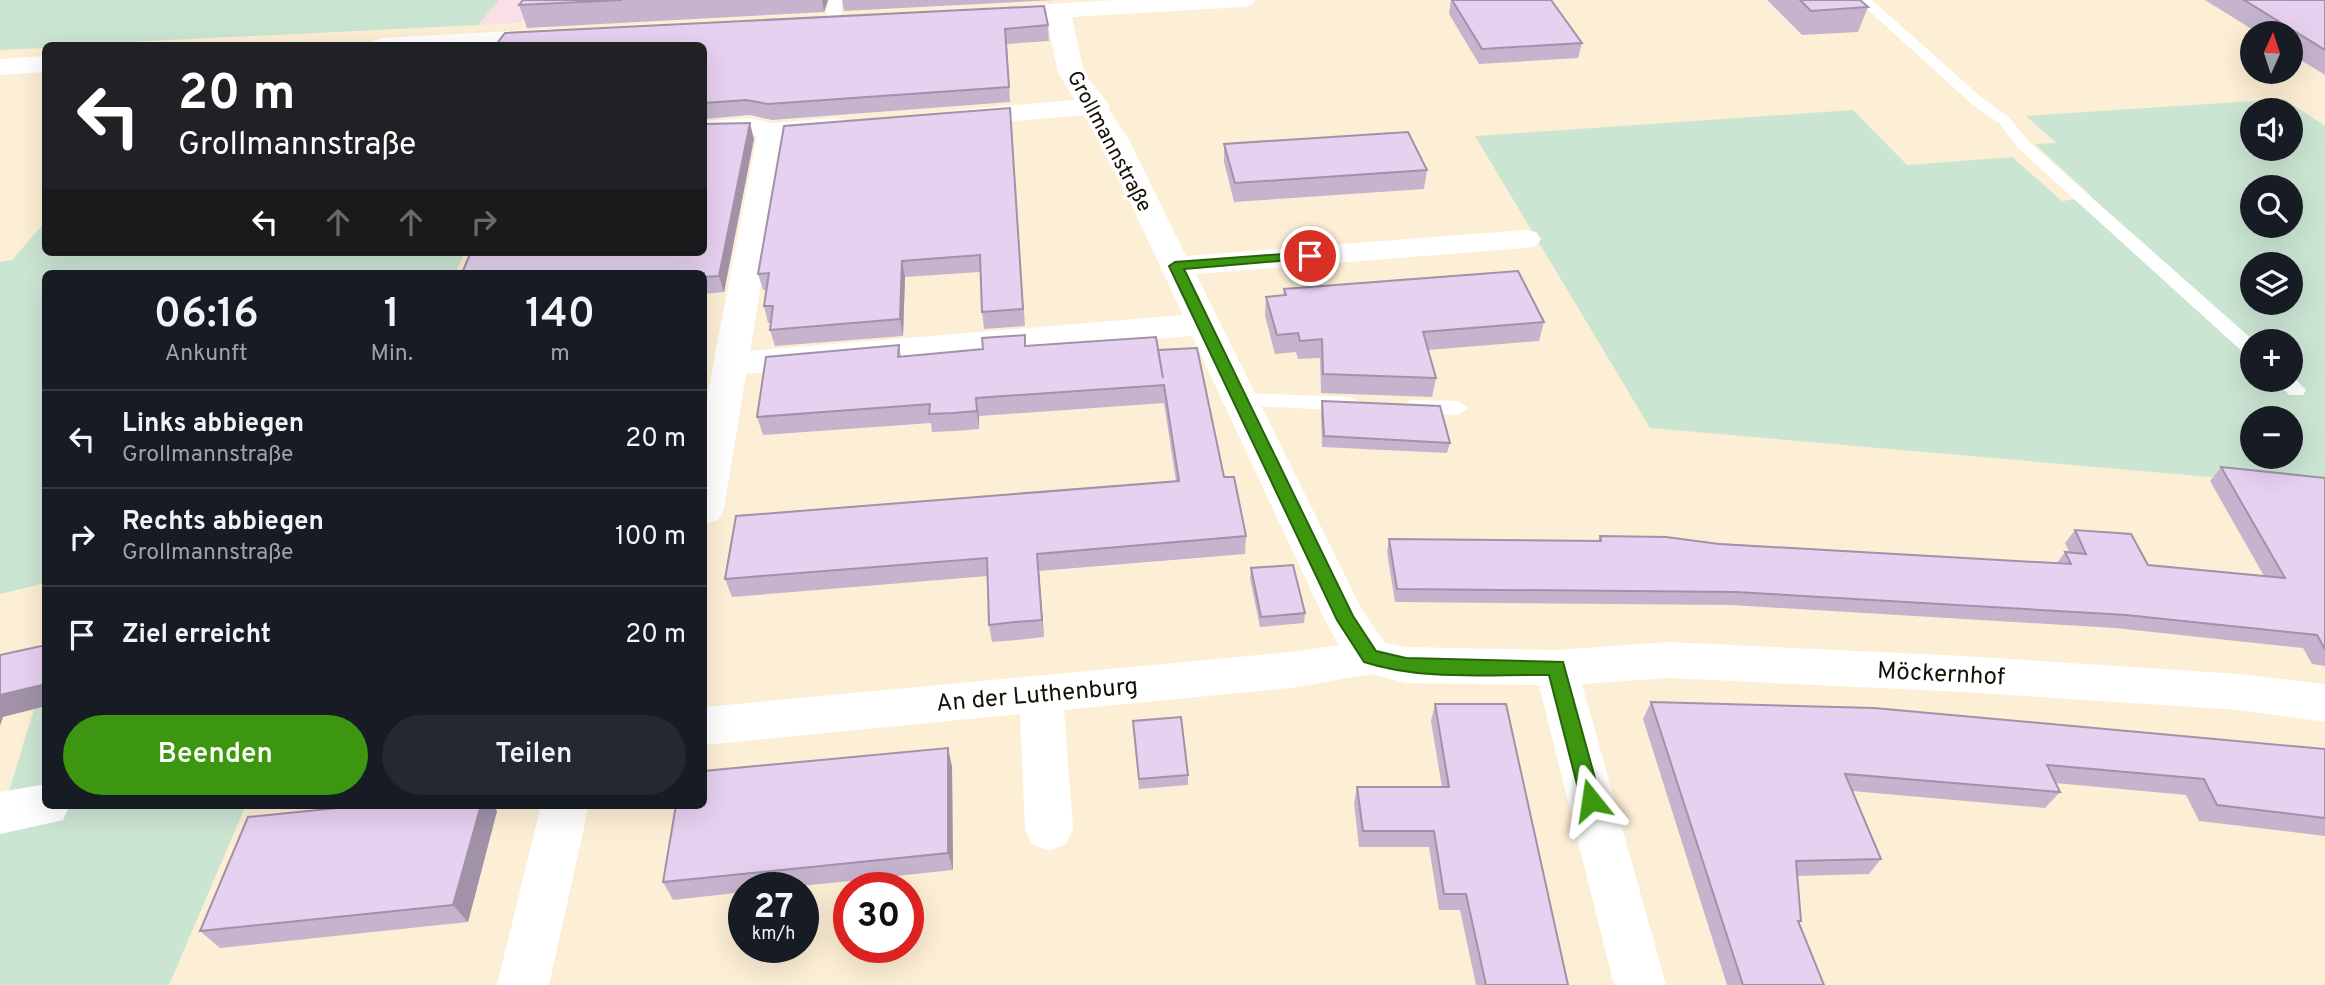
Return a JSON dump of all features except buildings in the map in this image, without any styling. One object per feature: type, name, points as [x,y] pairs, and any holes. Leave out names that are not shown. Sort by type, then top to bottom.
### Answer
[{"type":"street","points":[[1005,13],[1134,3],[1243,0]]},
{"type":"street","name":"Grollmannstraße","points":[[1059,10],[1071,73],[1096,106],[1346,620],[1371,657]]},
{"type":"street","points":[[828,16],[859,22]]},
{"type":"street","points":[[460,42],[577,36]]},
{"type":"street","points":[[0,66],[42,64]]},
{"type":"street","points":[[934,120],[1096,106]]},
{"type":"street","points":[[707,129],[750,126],[772,131],[866,124]]},
{"type":"street","points":[[707,492],[772,131]]},
{"type":"street","points":[[1175,266],[1525,239]]},
{"type":"street","points":[[729,364],[1204,324]]},
{"type":"street","points":[[1371,657],[1406,665],[1556,668],[1640,985]]},
{"type":"street","name":"An der Luthenburg","points":[[707,726],[1291,670],[1371,657]]},
{"type":"street","name":"Möckernhof","points":[[1556,668],[1669,660],[1964,674],[2239,692],[2325,703]]},
{"type":"street","points":[[1041,694],[1049,829]]},
{"type":"street","points":[[0,813],[42,806]]},
{"type":"street","points":[[523,985],[564,809]]},
{"type":"lane","points":[[1864,0],[1978,102],[1993,110],[2016,132],[2024,145],[2240,339]]},
{"type":"lane","points":[[1241,400],[1458,408]]},
{"type":"shaded area","points":[[499,0],[538,0],[519,23],[478,25]]},
{"type":"green space","points":[[0,0],[499,0],[478,25],[128,42],[42,42],[42,48],[0,50]]},
{"type":"green space","points":[[2240,102],[2240,161],[2303,161],[2303,112],[2325,126],[2325,487],[1650,428],[1475,136],[1853,110],[1907,165],[2012,157],[2062,201],[2092,197],[2035,144],[2056,143],[2026,116]]},
{"type":"green space","points":[[42,225],[42,256],[463,256],[456,270],[42,270],[42,584],[0,594],[0,262],[12,260]]},
{"type":"green space","points":[[42,683],[42,809],[244,809],[169,985],[0,985],[0,821]]},
{"type":"route","points":[[1310,256],[1175,266],[1346,620],[1371,657],[1406,665],[1556,668],[1591,800]]}]
